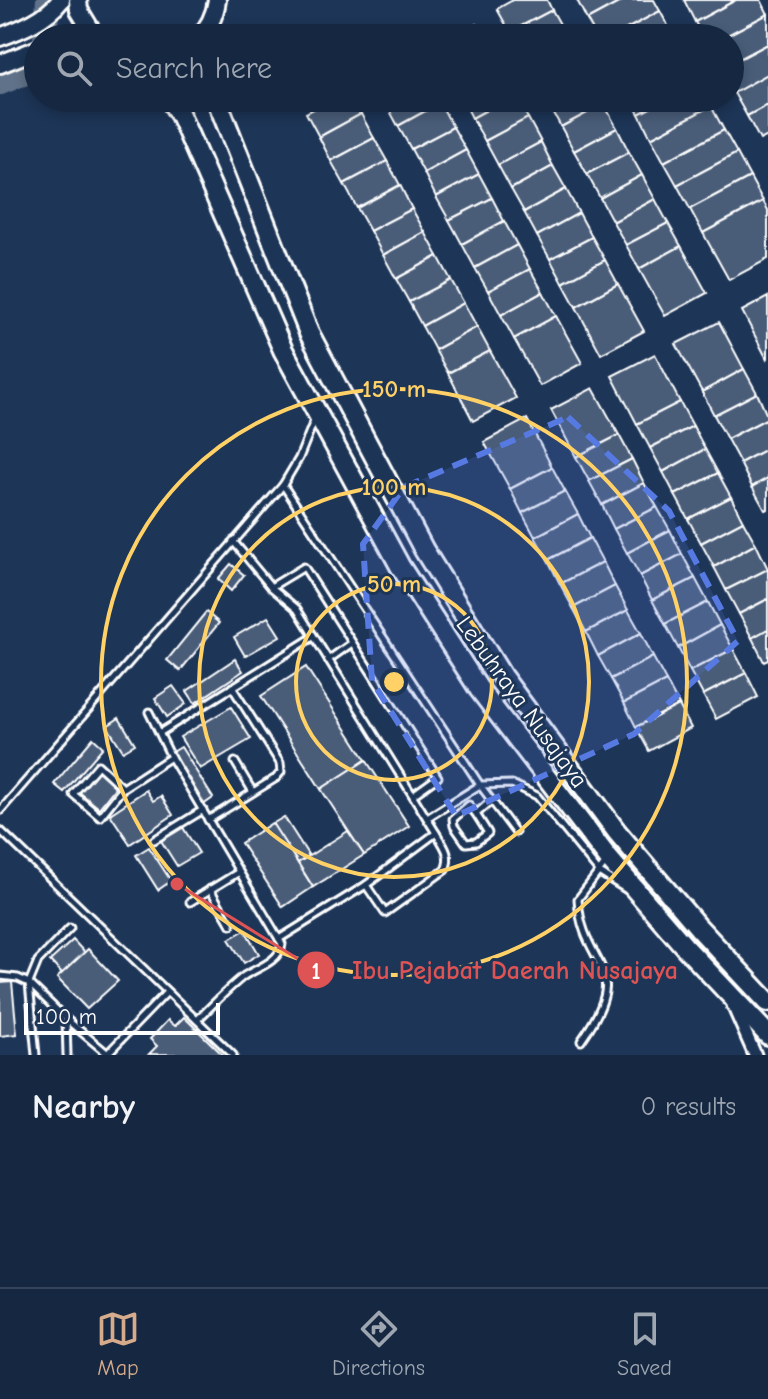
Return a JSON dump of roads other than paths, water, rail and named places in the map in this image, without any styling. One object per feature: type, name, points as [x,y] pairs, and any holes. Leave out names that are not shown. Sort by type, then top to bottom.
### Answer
[{"type":"main road","points":[[30,24],[52,11],[61,0]]},
{"type":"main road","points":[[78,0],[79,10],[88,24]]},
{"type":"main road","points":[[209,24],[217,0]]},
{"type":"main road","points":[[0,37],[24,28]]},
{"type":"main road","points":[[0,64],[24,55]]},
{"type":"main road","name":"Lebuhraya Nusajaya","points":[[178,112],[283,350],[400,566],[479,689],[604,866],[644,902],[768,1035]]},
{"type":"main road","name":"Lebuhraya Nusajaya","points":[[222,112],[309,333],[424,550],[502,676],[617,832],[698,927],[768,1002]]},
{"type":"street","points":[[725,991],[747,1034],[751,1054]]},
{"type":"lane","points":[[0,811],[283,485],[299,458],[317,412]]},
{"type":"lane","points":[[283,485],[480,785],[515,832]]},
{"type":"lane","points":[[233,541],[271,587],[297,609],[448,852],[449,862],[445,870],[385,913],[366,885]]},
{"type":"lane","points":[[271,587],[304,567],[438,777],[413,795]]},
{"type":"lane","points":[[161,732],[313,637]]},
{"type":"lane","points":[[328,660],[352,643]]},
{"type":"lane","points":[[208,820],[281,772],[280,763],[232,687]]},
{"type":"lane","points":[[149,712],[171,757],[279,939],[281,950],[277,956],[242,978],[197,1020]]},
{"type":"lane","points":[[123,788],[98,765],[73,794],[100,817],[123,788],[171,757]]},
{"type":"lane","points":[[235,762],[253,792]]},
{"type":"lane","points":[[427,818],[480,785],[512,784],[537,796],[604,866],[578,899],[579,912],[605,973],[607,991],[596,1020],[581,1041]]},
{"type":"lane","points":[[476,814],[491,801]]},
{"type":"lane","points":[[469,805],[476,814],[488,833],[476,842],[466,843],[454,826],[453,819],[469,805]]},
{"type":"lane","points":[[154,840],[203,810]]},
{"type":"lane","points":[[0,830],[233,1055]]},
{"type":"lane","points":[[279,939],[366,885],[436,833]]},
{"type":"lane","points":[[190,902],[239,872]]},
{"type":"lane","points":[[210,889],[231,925]]},
{"type":"lane","points":[[36,1055],[29,983],[38,961],[70,928]]},
{"type":"lane","points":[[0,976],[29,983],[108,1054],[167,992]]},
{"type":"lane","points":[[66,1019],[67,1055]]},
{"type":"waterway","points":[[46,24],[48,0]]},
{"type":"waterway","points":[[0,83],[24,74]]},
{"type":"place","name":"Ibu Pejabat Daerah Nusajaya","points":[[177,884]]}]
